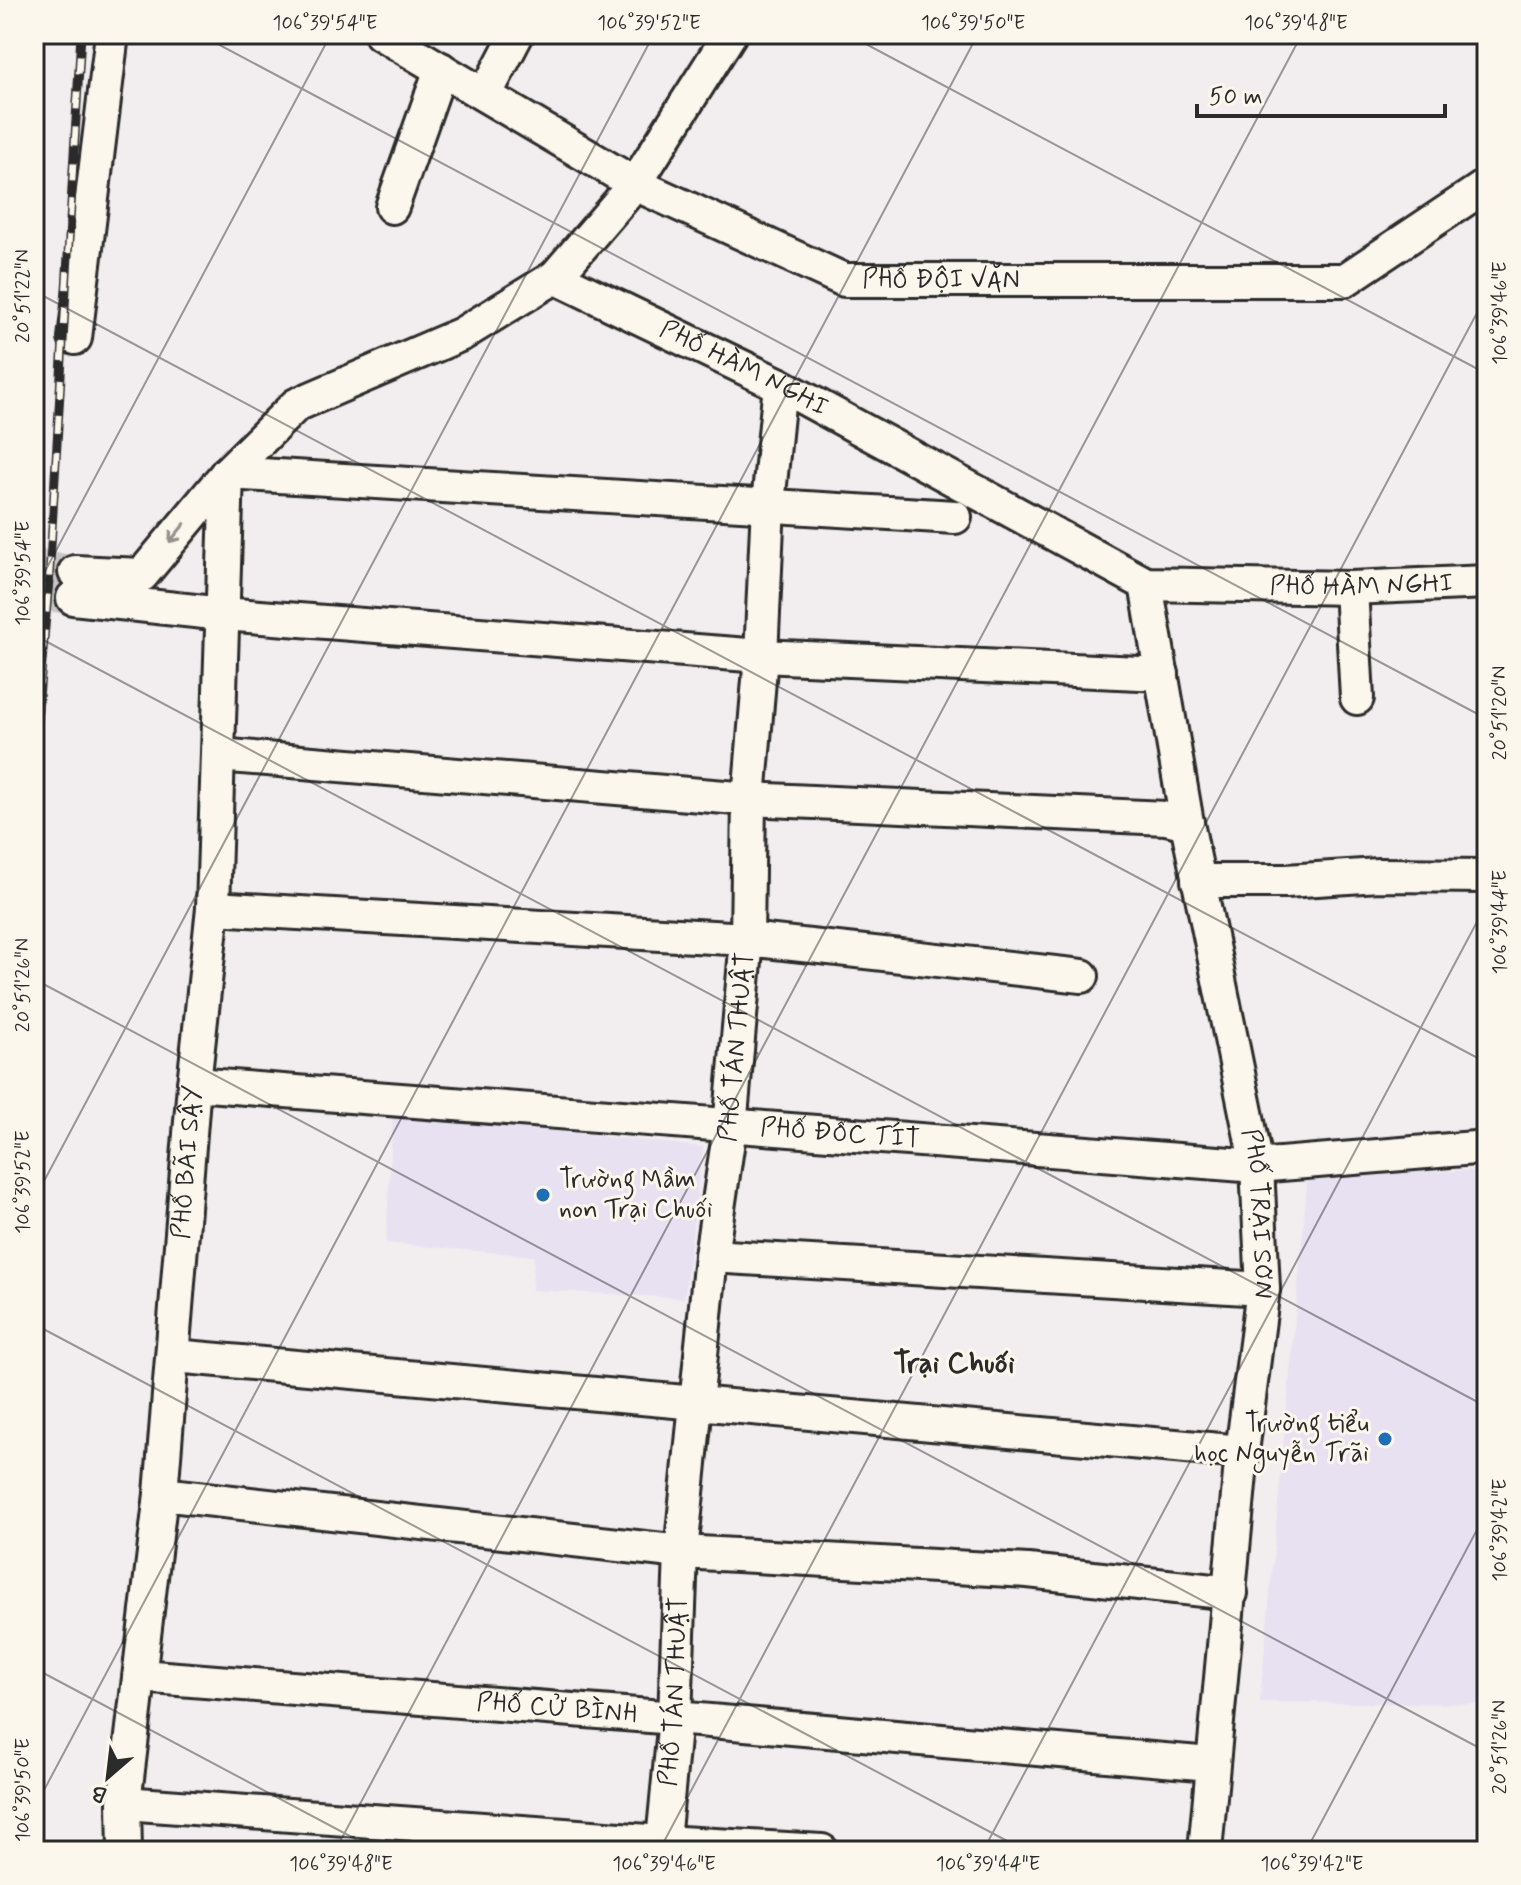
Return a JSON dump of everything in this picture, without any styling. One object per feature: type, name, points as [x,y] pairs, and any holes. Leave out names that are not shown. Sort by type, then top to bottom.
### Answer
[{"type":"street","points":[[75,338],[112,34]]},
{"type":"street","points":[[485,95],[517,34]]},
{"type":"street","points":[[730,34],[635,184],[555,277],[462,334],[296,405],[227,473],[142,575],[74,585],[223,614],[761,656],[1162,674]]},
{"type":"street","name":"PHỐ ĐỘI VĂN","points":[[385,35],[635,184],[844,280],[1345,280],[1487,185]]},
{"type":"street","points":[[392,207],[441,69]]},
{"type":"street","name":"PHỐ HÀM NGHI","points":[[555,277],[780,385],[1146,584],[1351,588],[1487,582]]},
{"type":"street","name":"PHỐ TÁN THUẬT","points":[[662,1847],[675,1718],[681,1552],[711,1256],[730,1127],[747,939],[749,799],[761,656],[768,504],[780,385]]},
{"type":"street","points":[[227,473],[955,517]]},
{"type":"street","name":"PHỐ BÃI SẬY","points":[[125,1851],[124,1803],[161,1494],[194,1084],[213,908],[227,473]]},
{"type":"street","name":"PHỐ TRẠI SƠN","points":[[1146,584],[1198,881],[1257,1166],[1263,1289],[1242,1452],[1205,1851]]},
{"type":"street","points":[[1351,588],[1357,698]]},
{"type":"street","points":[[218,755],[749,799],[1166,818],[1187,823]]},
{"type":"street","points":[[1198,881],[1286,881],[1379,875],[1487,876]]},
{"type":"street","points":[[213,908],[747,939],[1082,976]]},
{"type":"street","name":"PHỐ ĐỐC TÍT","points":[[194,1084],[1257,1166],[1487,1147]]},
{"type":"street","points":[[711,1256],[1263,1289]]},
{"type":"street","points":[[174,1356],[1242,1452]]},
{"type":"street","points":[[161,1494],[681,1552],[1028,1571],[1231,1593]]},
{"type":"street","name":"PHỐ CỬ BÌNH","points":[[140,1676],[1211,1764]]},
{"type":"street","points":[[124,1803],[662,1847],[822,1851]]},
{"type":"shaded area","name":"Trường Mầm non Trại Chuối","points":[[393,1114],[703,1147],[684,1298],[532,1290],[534,1256],[386,1243]]},
{"type":"shaded area","name":"Trường tiểu học Nguyễn Trãi","points":[[1487,1170],[1487,1704],[1260,1702],[1308,1176]]},
{"type":"tunnel","points":[[34,564],[75,572]]},
{"type":"tunnel","points":[[34,594],[73,598]]},
{"type":"railway","points":[[34,756],[49,580],[81,34]]},
{"type":"place","name":"Trường Mầm non Trại Chuối","points":[[543,1195]]},
{"type":"place","name":"Trường tiểu học Nguyễn Trãi","points":[[1385,1439]]},
{"type":"district","name":"Trại Chuối","points":[[954,1363]]}]
